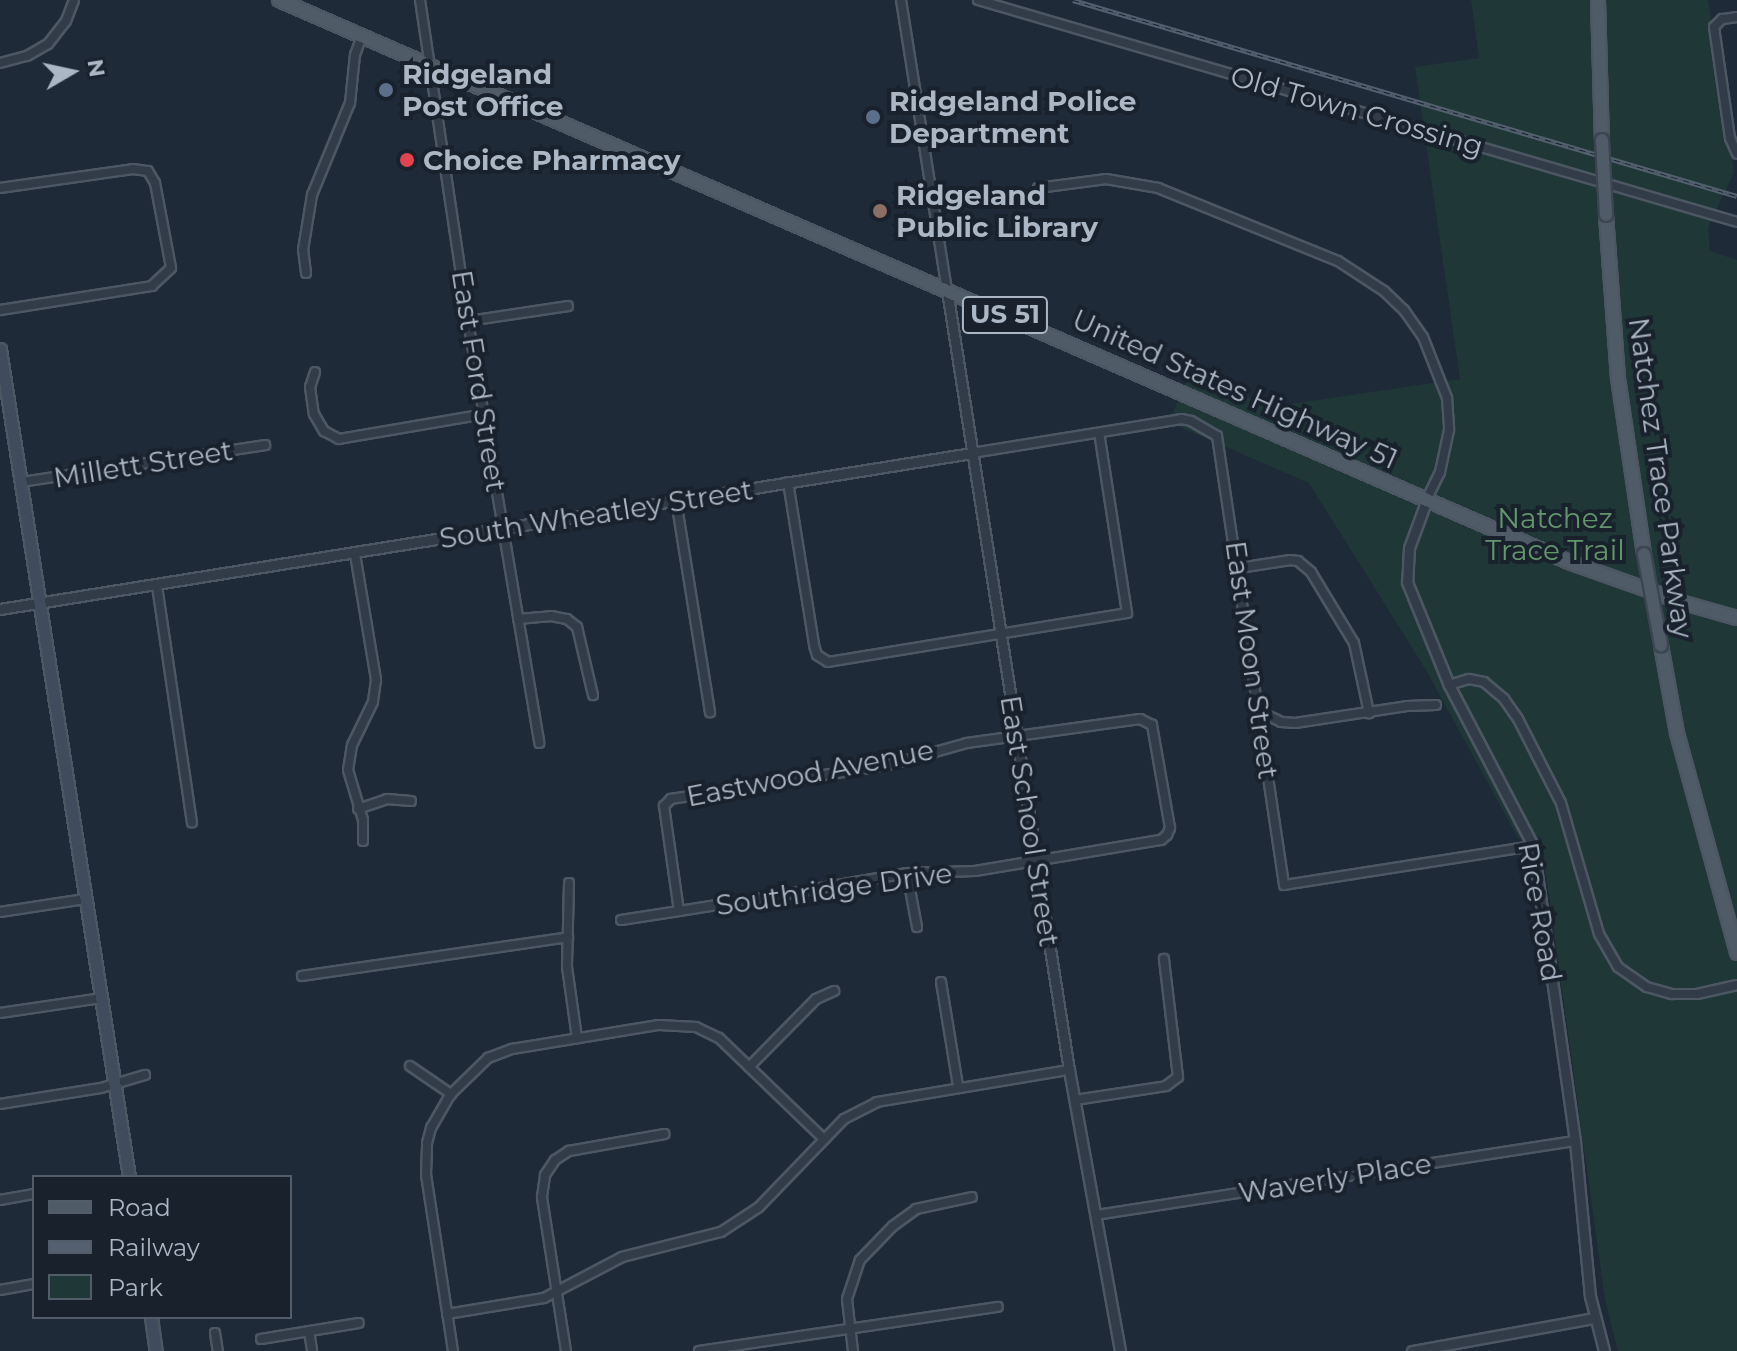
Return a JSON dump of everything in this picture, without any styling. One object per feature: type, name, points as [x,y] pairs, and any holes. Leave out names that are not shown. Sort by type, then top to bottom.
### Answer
[{"type":"main road","name":"United States Highway 51","points":[[279,0],[1582,567],[1737,618]]},
{"type":"main road","name":"Natchez Trace Parkway","points":[[1598,0],[1602,140],[1618,378],[1644,554],[1677,733],[1737,953]]},
{"type":"main road","points":[[0,349],[129,1175]]},
{"type":"main road","points":[[151,1319],[156,1351]]},
{"type":"street","points":[[0,63],[27,56],[48,44],[66,21],[74,0]]},
{"type":"street","name":"East Ford Street","points":[[420,0],[468,321],[539,743]]},
{"type":"street","points":[[901,0],[947,290]]},
{"type":"street","name":"Old Town Crossing","points":[[978,0],[1737,222]]},
{"type":"street","points":[[1737,17],[1718,22],[1714,37],[1730,138],[1737,154]]},
{"type":"street","points":[[306,273],[303,250],[312,195],[350,103],[355,55],[362,36]]},
{"type":"street","points":[[0,188],[133,169],[148,171],[155,183],[171,268],[152,286],[0,310]]},
{"type":"street","points":[[1038,188],[1106,179],[1158,188],[1338,261],[1384,291],[1404,310],[1423,337],[1447,398],[1447,443],[1440,472],[1427,499]]},
{"type":"street","name":"East School Street","points":[[947,290],[1069,1070],[1120,1351]]},
{"type":"street","points":[[468,321],[568,306]]},
{"type":"street","points":[[315,372],[310,387],[314,414],[324,431],[339,439],[485,414]]},
{"type":"street","name":"South Wheatley Street","points":[[0,609],[1181,419],[1191,421],[1217,436]]},
{"type":"street","points":[[788,482],[817,655],[828,662],[1127,613],[1099,433]]},
{"type":"street","name":"East Moon Street","points":[[1217,436],[1284,885],[1533,846]]},
{"type":"street","name":"Millett Street","points":[[21,482],[265,445]]},
{"type":"street","name":"Rice Road","points":[[1427,499],[1409,548],[1407,582],[1449,685],[1533,846],[1575,1141],[1594,1318],[1604,1351]]},
{"type":"street","points":[[676,500],[710,712]]},
{"type":"street","points":[[355,554],[376,680],[373,702],[352,745],[348,770],[363,841]]},
{"type":"street","points":[[1239,568],[1290,560],[1298,561],[1311,572],[1354,643],[1369,713]]},
{"type":"street","points":[[157,586],[192,822]]},
{"type":"street","points":[[518,619],[551,616],[567,619],[577,627],[593,695]]},
{"type":"street","points":[[1449,685],[1469,679],[1484,682],[1504,699],[1518,719],[1561,803],[1599,934],[1618,967],[1647,987],[1672,994],[1697,994],[1737,985]]},
{"type":"street","points":[[1260,712],[1281,722],[1295,723],[1407,706],[1436,705]]},
{"type":"street","name":"Southridge Drive","points":[[621,920],[907,873],[975,871],[1036,861],[1161,840],[1170,828],[1149,721],[1140,719],[1017,737]]},
{"type":"street","name":"Eastwood Avenue","points":[[679,911],[664,806],[666,801],[897,763],[967,743],[1017,737]]},
{"type":"street","points":[[358,809],[387,799],[411,801]]},
{"type":"street","points":[[907,873],[917,927]]},
{"type":"street","points":[[569,883],[568,980],[577,1038]]},
{"type":"street","points":[[0,912],[85,899]]},
{"type":"street","points":[[302,976],[568,937]]},
{"type":"street","points":[[1075,1100],[1175,1082],[1179,1071],[1164,959]]},
{"type":"street","points":[[941,982],[958,1086]]},
{"type":"street","points":[[749,1067],[816,999],[834,991]]},
{"type":"street","points":[[0,1013],[101,998]]},
{"type":"street","points":[[453,1351],[425,1158],[431,1128],[451,1094],[477,1066],[500,1052],[577,1038],[682,1025],[719,1038],[824,1139]]},
{"type":"street","points":[[410,1066],[451,1094]]},
{"type":"street","points":[[447,1314],[556,1293],[622,1257],[704,1239],[732,1226],[759,1207],[844,1119],[877,1102],[958,1086],[1069,1070]]},
{"type":"street","points":[[0,1104],[114,1084],[145,1075]]},
{"type":"street","points":[[566,1351],[542,1197],[549,1168],[561,1155],[578,1148],[664,1134]]},
{"type":"street","name":"Waverly Place","points":[[1096,1215],[1575,1141]]},
{"type":"street","points":[[0,1200],[32,1194]]},
{"type":"street","points":[[853,1351],[847,1299],[860,1260],[916,1209],[972,1197]]},
{"type":"street","points":[[0,1290],[32,1284]]},
{"type":"street","points":[[699,1351],[998,1307]]},
{"type":"street","points":[[1412,1351],[1594,1318]]},
{"type":"street","points":[[261,1339],[359,1323]]},
{"type":"street","points":[[309,1331],[312,1351]]},
{"type":"street","points":[[215,1333],[218,1351]]},
{"type":"green space","name":"Natchez Trace Trail","points":[[1471,0],[1708,0],[1734,172],[1708,228],[1710,251],[1737,260],[1737,1351],[1618,1351],[1605,1300],[1541,837],[1518,838],[1426,670],[1309,483],[1169,422],[1191,372],[1270,407],[1460,379],[1415,67],[1479,58]]},
{"type":"railway","points":[[1073,0],[1737,196]]},
{"type":"place","name":"Ridgeland Post Office","points":[[386,90]]},
{"type":"place","name":"Ridgeland Police Department","points":[[873,117]]},
{"type":"place","name":"Choice Pharmacy","points":[[407,160]]},
{"type":"place","name":"Ridgeland Public Library","points":[[880,211]]}]
